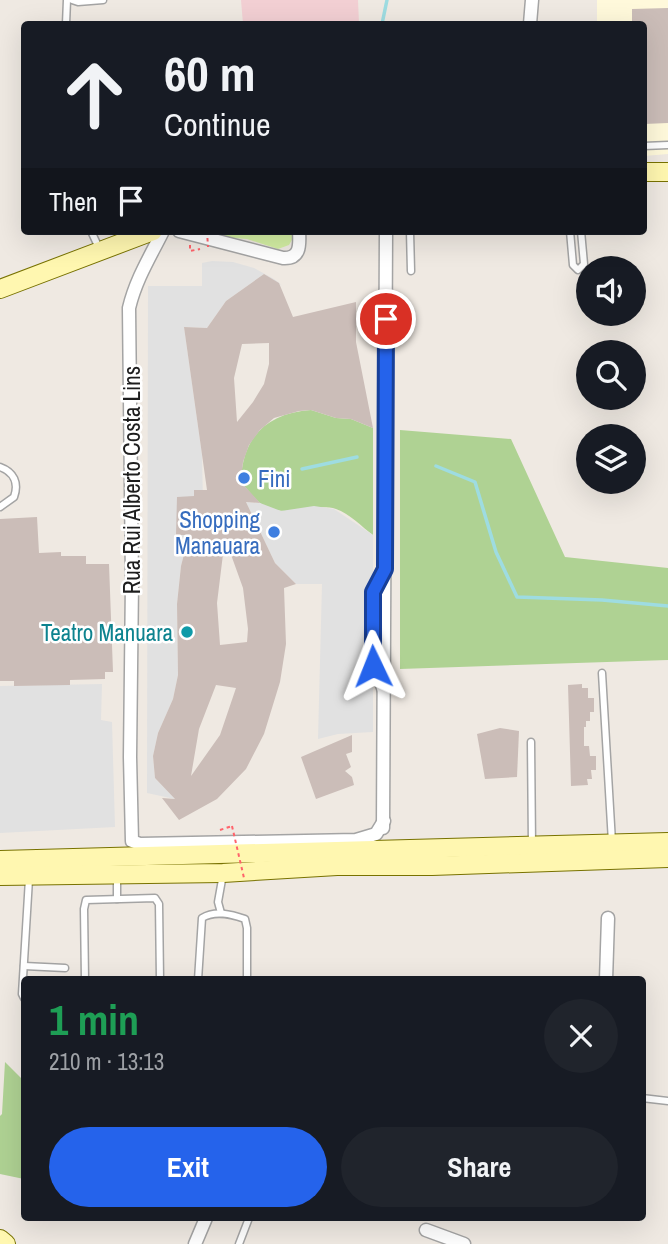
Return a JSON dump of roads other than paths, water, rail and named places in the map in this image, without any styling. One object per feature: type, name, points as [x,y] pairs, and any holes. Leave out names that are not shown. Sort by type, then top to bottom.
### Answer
[{"type":"main road","points":[[647,172],[668,172]]},
{"type":"main road","points":[[0,289],[142,235]]},
{"type":"main road","points":[[257,841],[274,853]]},
{"type":"main road","points":[[0,860],[274,853],[321,846],[382,849],[668,842]]},
{"type":"main road","points":[[0,876],[223,873],[337,866],[432,866],[668,858]]},
{"type":"main road","points":[[0,1239],[6,1244]]},
{"type":"street","points":[[530,21],[532,0]]},
{"type":"street","name":"Rua Rui Alberto Costa Lins","points":[[161,235],[138,276],[130,308],[132,841],[137,844],[257,841]]},
{"type":"street","points":[[194,235],[291,259],[299,250],[299,235]]},
{"type":"street","points":[[382,849],[386,235]]},
{"type":"street","points":[[257,841],[321,846],[376,834],[384,821]]},
{"type":"street","points":[[606,976],[608,918]]},
{"type":"street","points":[[195,1244],[205,1221]]},
{"type":"street","points":[[426,1230],[464,1244]]},
{"type":"lane","points":[[66,21],[70,0],[103,0]]},
{"type":"lane","points":[[647,146],[668,145]]},
{"type":"lane","points":[[94,235],[100,250]]},
{"type":"lane","points":[[410,235],[411,271]]},
{"type":"lane","points":[[570,235],[573,265],[578,270],[584,264],[581,235]]},
{"type":"lane","points":[[0,467],[12,474],[17,485],[14,498],[0,507]]},
{"type":"lane","points":[[602,673],[612,844]]},
{"type":"lane","points":[[531,742],[532,846]]},
{"type":"lane","points":[[221,913],[218,902],[223,873]]},
{"type":"lane","points":[[116,874],[117,899]]},
{"type":"lane","points":[[23,976],[29,876]]},
{"type":"lane","points":[[85,976],[86,900],[155,898],[160,976]]},
{"type":"lane","points":[[198,976],[202,918],[221,913],[244,919],[247,928],[247,976]]},
{"type":"lane","points":[[24,966],[65,968]]},
{"type":"lane","points":[[646,1098],[668,1101]]},
{"type":"lane","points":[[239,1244],[248,1221]]},
{"type":"waterway","points":[[383,21],[387,0]]},
{"type":"waterway","points":[[302,469],[357,457]]},
{"type":"waterway","points":[[436,466],[475,482],[496,552],[517,597],[668,606]]},
{"type":"place","name":"Fini","points":[[244,478]]},
{"type":"place","name":"Shopping Manauara","points":[[274,532]]},
{"type":"place","name":"Teatro Manuara","points":[[187,632]]}]
